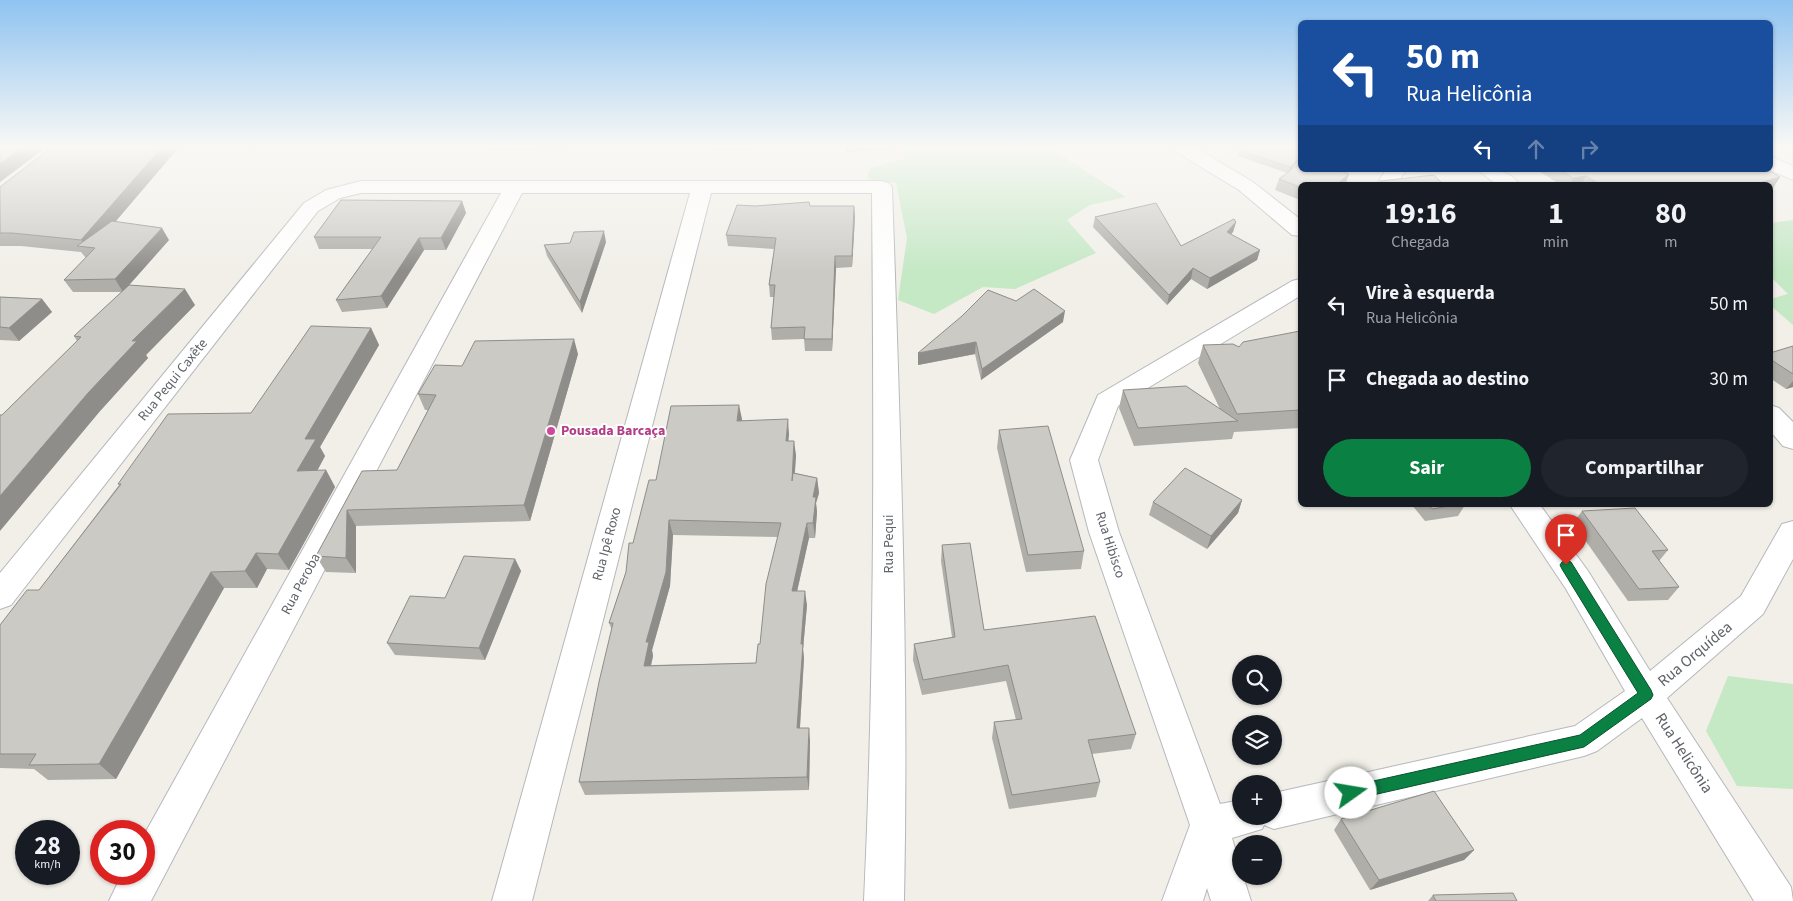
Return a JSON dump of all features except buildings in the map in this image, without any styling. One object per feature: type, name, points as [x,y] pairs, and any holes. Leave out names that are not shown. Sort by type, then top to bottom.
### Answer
[{"type":"street","name":"Rua Pequi Caxête","points":[[0,596],[311,207],[333,194],[357,188]]},
{"type":"street","name":"Rua Peroba","points":[[129,901],[514,188]]},
{"type":"street","name":"Rua Ipê Roxo","points":[[512,901],[702,188]]},
{"type":"street","name":"Rua Pequi","points":[[882,188],[890,516],[888,781],[884,901]]},
{"type":"street","points":[[1249,188],[1298,228]]},
{"type":"street","name":"Rua Hibisco","points":[[1231,901],[1210,825],[1104,532],[1084,460],[1107,401],[1298,287]]},
{"type":"street","points":[[1773,417],[1793,439]]},
{"type":"street","name":"Rua Helicônia","points":[[1525,507],[1577,580],[1646,695],[1777,901]]},
{"type":"street","name":"Rua Orquídea","points":[[1282,809],[1584,740],[1646,695],[1752,604],[1793,532]]},
{"type":"street","points":[[1182,901],[1184,900],[1210,825],[1232,820]]},
{"type":"green space","points":[[897,188],[1112,188],[1126,197],[1090,205],[1067,220],[1096,253],[1015,289],[983,287],[934,314],[898,300],[907,238]]},
{"type":"green space","points":[[1793,220],[1793,325],[1773,308],[1773,298],[1788,294],[1773,279],[1773,223]]},
{"type":"green space","points":[[1728,676],[1793,684],[1793,789],[1737,786],[1706,731]]},
{"type":"place","name":"Pousada Barcaça","points":[[551,431]]},
{"type":"route","points":[[1351,793],[1584,740],[1646,695],[1577,580],[1566,565]]}]
